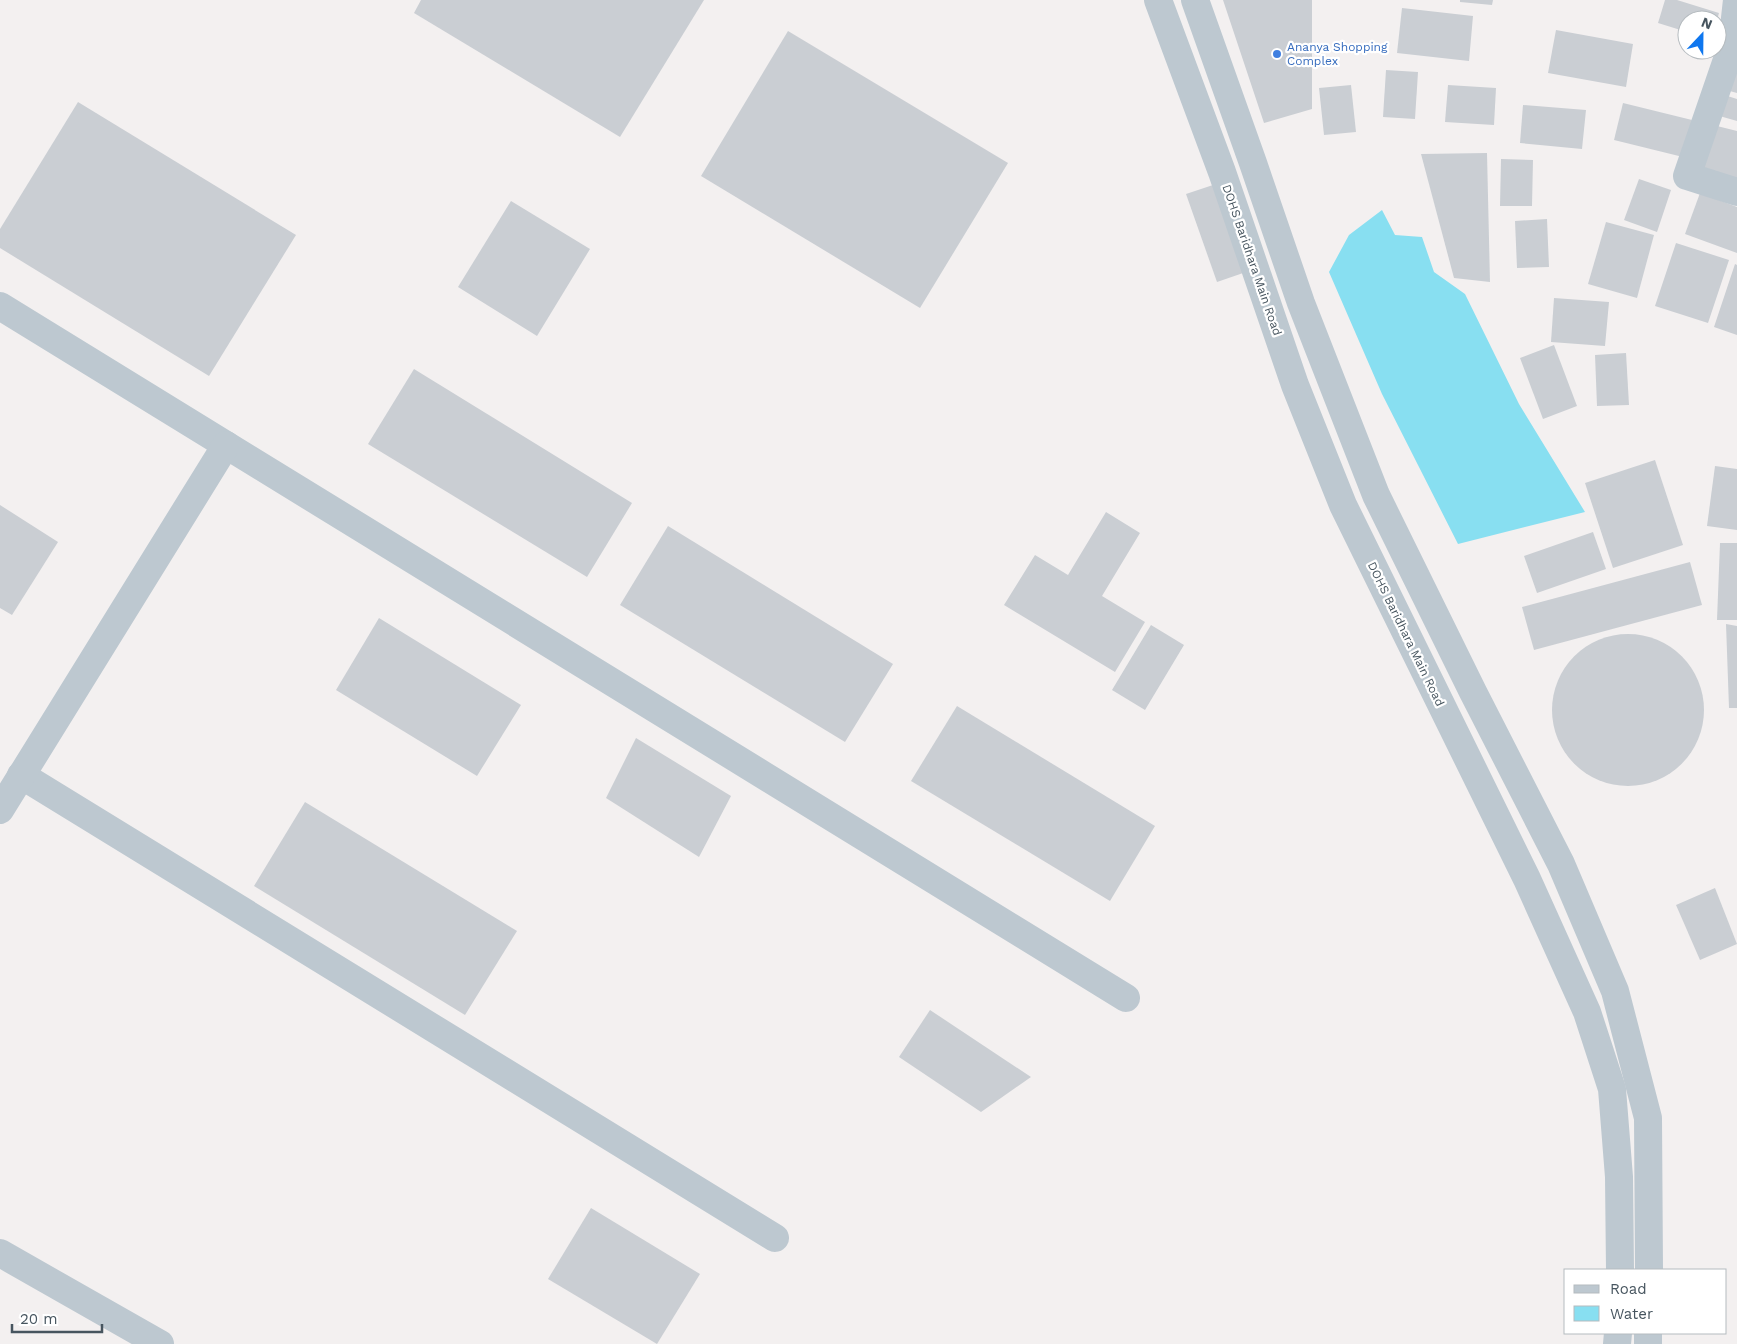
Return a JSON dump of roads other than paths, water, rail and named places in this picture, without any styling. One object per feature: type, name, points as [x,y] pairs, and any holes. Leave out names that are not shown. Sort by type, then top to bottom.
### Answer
[{"type":"street","name":"DOHS Baridhara Main Road","points":[[1158,0],[1222,172],[1295,385],[1343,505],[1526,880],[1587,1012],[1612,1089],[1619,1177],[1620,1269]]},
{"type":"street","points":[[1195,0],[1301,303],[1376,495],[1473,692],[1561,864],[1615,991],[1648,1118],[1649,1269]]},
{"type":"street","points":[[1737,0],[1732,45],[1687,176],[1737,192]]},
{"type":"street","points":[[0,306],[1126,998]]},
{"type":"street","points":[[0,810],[226,445]]},
{"type":"street","points":[[21,775],[775,1238]]},
{"type":"street","points":[[0,1253],[160,1344]]},
{"type":"water","points":[[1382,210],[1395,235],[1422,237],[1434,272],[1465,294],[1519,404],[1585,512],[1458,544],[1382,394],[1329,272],[1349,235]]},
{"type":"place","name":"Ananya Shopping Complex","points":[[1277,54]]}]
